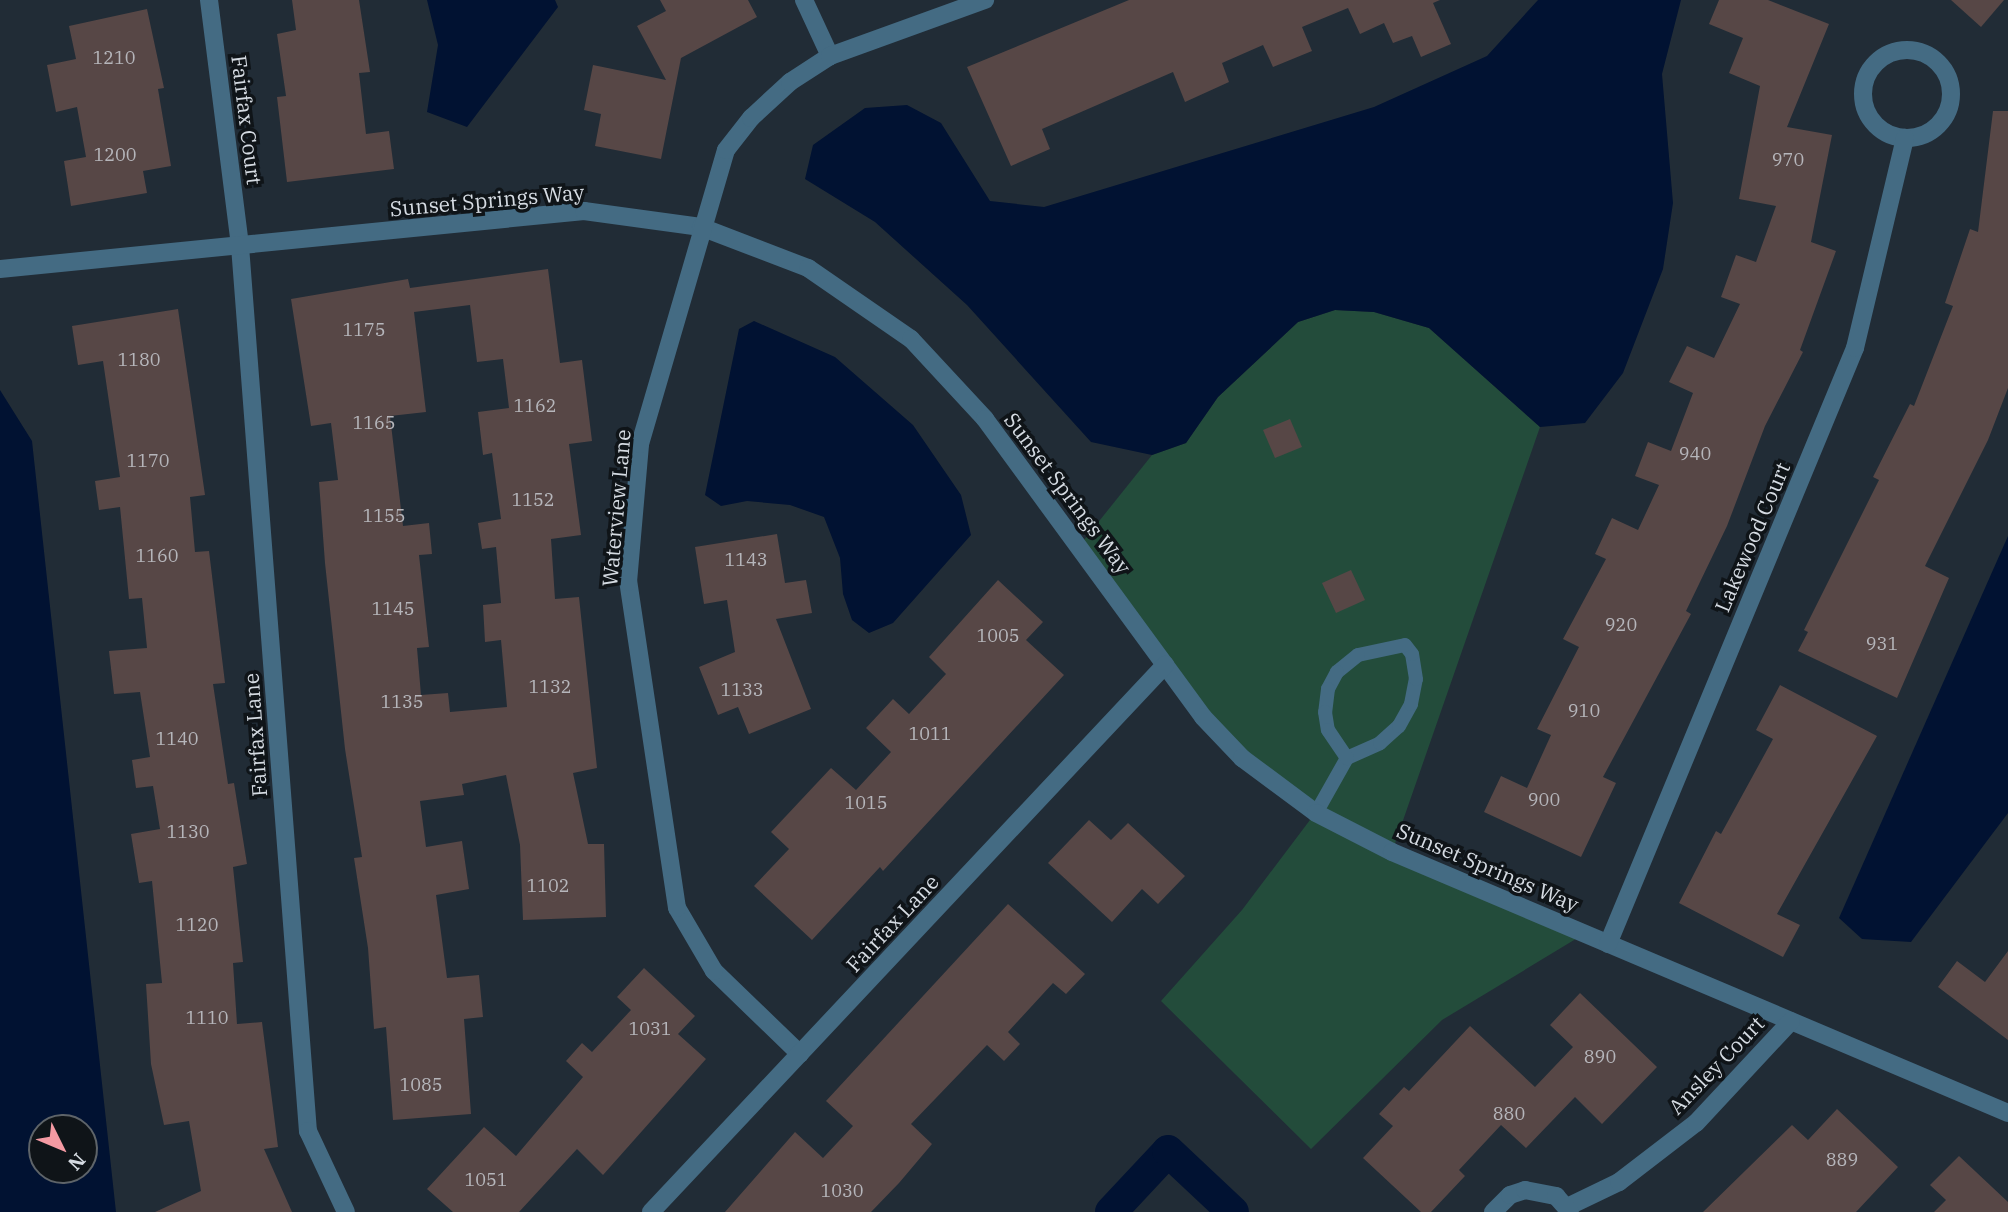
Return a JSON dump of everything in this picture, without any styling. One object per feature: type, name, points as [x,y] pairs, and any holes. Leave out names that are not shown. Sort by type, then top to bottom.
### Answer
[{"type":"street","name":"Fairfax Court","points":[[209,0],[240,246]]},
{"type":"street","points":[[804,0],[830,56]]},
{"type":"street","name":"Waterview Lane","points":[[800,1054],[713,971],[677,908],[628,582],[640,444],[726,150],[751,118],[790,82],[830,56],[985,0]]},
{"type":"street","points":[[1910,50],[1937,62],[1951,89],[1944,118],[1933,129],[1905,138],[1879,128],[1870,117],[1863,91],[1873,66],[1884,57],[1910,50]]},
{"type":"street","name":"Lakewood Court","points":[[1608,944],[1855,348],[1905,138]]},
{"type":"street","name":"Sunset Springs Way","points":[[0,269],[584,211],[701,228],[808,268],[911,339],[985,419],[1203,717],[1242,758],[1316,813],[1392,852],[2008,1113]]},
{"type":"street","name":"Fairfax Lane","points":[[240,246],[308,1131],[346,1212]]},
{"type":"street","name":"Fairfax Lane","points":[[651,1212],[1165,665]]},
{"type":"street","name":"Ansley Court","points":[[1493,1212],[1510,1195],[1525,1190],[1556,1196],[1569,1210],[1619,1182],[1696,1122],[1791,1021]]},
{"type":"lane","points":[[1316,813],[1348,758],[1380,743],[1399,726],[1411,704],[1416,679],[1412,654],[1405,645],[1357,655],[1338,672],[1328,689],[1325,712],[1328,730],[1348,758]]},
{"type":"green space","points":[[1335,310],[1374,312],[1429,328],[1540,427],[1392,852],[1584,934],[1442,1020],[1311,1149],[1161,1001],[1242,910],[1316,812],[1242,758],[1080,545],[1152,455],[1186,443],[1218,397],[1298,322]]},
{"type":"water","points":[[427,0],[555,0],[558,7],[467,127],[427,112],[438,45]]},
{"type":"water","points":[[1538,0],[1681,0],[1662,74],[1673,203],[1663,269],[1623,373],[1585,423],[1540,427],[1429,328],[1374,312],[1335,310],[1298,322],[1218,397],[1186,443],[1152,455],[1091,442],[967,305],[875,222],[805,179],[813,145],[865,108],[907,105],[941,123],[990,201],[1044,207],[1374,107],[1487,56]]},
{"type":"water","points":[[754,321],[835,357],[913,425],[961,495],[971,535],[893,623],[869,633],[852,620],[843,594],[840,558],[824,517],[790,505],[747,501],[721,506],[705,495],[739,329]]},
{"type":"water","points":[[0,390],[32,441],[116,1212],[0,1212]]},
{"type":"water","points":[[2008,536],[2008,813],[1911,942],[1862,939],[1839,918]]},
{"type":"building","points":[[292,0],[359,0],[370,72],[359,73],[366,134],[389,131],[394,169],[287,182],[277,97],[286,96],[277,34],[296,30]]},
{"type":"building","points":[[660,0],[748,0],[757,17],[681,58],[661,159],[595,146],[601,114],[584,110],[593,65],[666,80],[637,26],[666,11]]},
{"type":"building","points":[[1129,0],[1440,0],[1433,3],[1451,44],[1421,57],[1412,36],[1393,43],[1384,23],[1360,34],[1348,8],[1302,27],[1312,51],[1273,67],[1263,45],[1222,63],[1229,82],[1185,102],[1173,72],[1042,129],[1050,149],[1011,166],[967,67]]},
{"type":"building","points":[[1719,0],[1768,0],[1829,24],[1787,127],[1832,135],[1811,242],[1836,251],[1800,350],[1803,352],[1765,426],[1727,526],[1686,611],[1691,614],[1603,777],[1616,783],[1581,857],[1484,812],[1501,776],[1527,788],[1551,735],[1537,729],[1579,647],[1563,639],[1606,559],[1595,554],[1612,518],[1638,530],[1659,485],[1635,476],[1648,442],[1671,451],[1693,393],[1669,382],[1687,346],[1714,358],[1740,304],[1721,297],[1736,255],[1756,262],[1776,206],[1739,199],[1760,86],[1729,73],[1743,38],[1709,24]]},
{"type":"building","points":[[1951,0],[2004,0],[1981,27]]},
{"type":"building","points":[[147,9],[164,88],[158,89],[171,166],[143,171],[147,193],[71,206],[64,161],[86,157],[77,107],[56,112],[47,65],[76,59],[69,26]]},
{"type":"building","points":[[1993,111],[2008,111],[2008,388],[1988,440],[1925,566],[1949,578],[1897,698],[1798,651],[1808,632],[1804,630],[1879,480],[1873,477],[1910,404],[1914,406],[1953,306],[1945,303],[1970,229],[1978,232]]},
{"type":"building","points":[[548,269],[560,363],[582,360],[592,441],[569,444],[581,535],[551,539],[555,599],[579,597],[597,768],[573,773],[588,844],[604,844],[606,917],[523,920],[520,845],[506,775],[462,784],[464,795],[420,801],[426,847],[462,841],[469,889],[436,895],[447,978],[479,975],[483,1017],[464,1019],[471,1114],[393,1120],[386,1027],[374,1029],[368,948],[354,858],[362,857],[345,749],[325,563],[319,482],[338,480],[331,423],[311,426],[291,299],[408,279],[410,288]],"holes":[[[470,305],[477,362],[503,359],[509,408],[478,412],[483,455],[492,453],[501,519],[478,523],[482,549],[496,547],[501,603],[483,605],[485,642],[501,640],[507,707],[450,712],[448,693],[421,695],[417,648],[429,647],[419,555],[432,554],[429,523],[403,526],[390,416],[426,412],[414,312]]]},
{"type":"building","points":[[178,309],[205,495],[190,497],[195,552],[209,551],[225,683],[213,684],[228,784],[234,783],[247,864],[233,867],[243,962],[233,963],[237,1024],[262,1022],[278,1147],[264,1149],[292,1212],[155,1212],[201,1191],[189,1121],[164,1125],[151,1064],[146,984],[162,983],[152,881],[139,883],[131,834],[160,829],[153,786],[136,788],[132,760],[150,757],[140,692],[114,694],[109,651],[147,648],[142,598],[129,599],[120,507],[99,510],[95,481],[120,477],[103,361],[78,365],[72,326]]},
{"type":"building","points":[[1290,419],[1302,447],[1275,458],[1263,430]]},
{"type":"building","points":[[777,534],[785,583],[806,580],[812,613],[776,619],[811,709],[749,734],[738,707],[718,715],[699,667],[735,652],[727,600],[704,604],[695,547]]},
{"type":"building","points":[[1351,570],[1365,600],[1336,613],[1322,583]]},
{"type":"building","points":[[998,580],[1043,622],[1026,640],[1064,675],[883,871],[880,867],[812,940],[754,886],[789,849],[771,832],[831,768],[856,790],[891,752],[866,728],[893,699],[909,714],[946,674],[929,657]]},
{"type":"building","points":[[1780,685],[1877,736],[1777,914],[1800,925],[1783,957],[1679,903],[1716,831],[1721,834],[1773,739],[1756,730]]},
{"type":"building","points":[[1089,820],[1111,840],[1128,823],[1185,876],[1158,904],[1142,889],[1112,922],[1048,863]]},
{"type":"building","points":[[1008,904],[1085,974],[1066,994],[1053,983],[1008,1032],[1020,1044],[1004,1061],[987,1045],[911,1124],[932,1144],[899,1183],[871,1212],[725,1212],[795,1132],[823,1158],[853,1126],[826,1101]]},
{"type":"building","points":[[2008,951],[2008,1040],[1938,987],[1957,961],[1985,982]]},
{"type":"building","points":[[644,968],[695,1016],[678,1034],[706,1059],[603,1175],[577,1149],[519,1212],[453,1212],[427,1189],[484,1127],[516,1156],[583,1077],[566,1061],[582,1043],[592,1052],[631,1010],[617,997]]},
{"type":"building","points":[[1580,993],[1657,1067],[1602,1124],[1575,1097],[1526,1148],[1501,1125],[1459,1170],[1465,1176],[1431,1212],[1421,1212],[1363,1158],[1393,1126],[1379,1114],[1404,1087],[1409,1091],[1470,1026],[1535,1087],[1573,1047],[1550,1025]]},
{"type":"building","points":[[1837,1109],[1898,1167],[1856,1212],[1703,1212],[1792,1125],[1808,1140]]},
{"type":"building","points":[[1959,1156],[2008,1202],[2008,1212],[1934,1212],[1946,1200],[1930,1185]]},
{"type":"waterway","points":[[1111,1212],[1168,1151],[1233,1212]]}]
